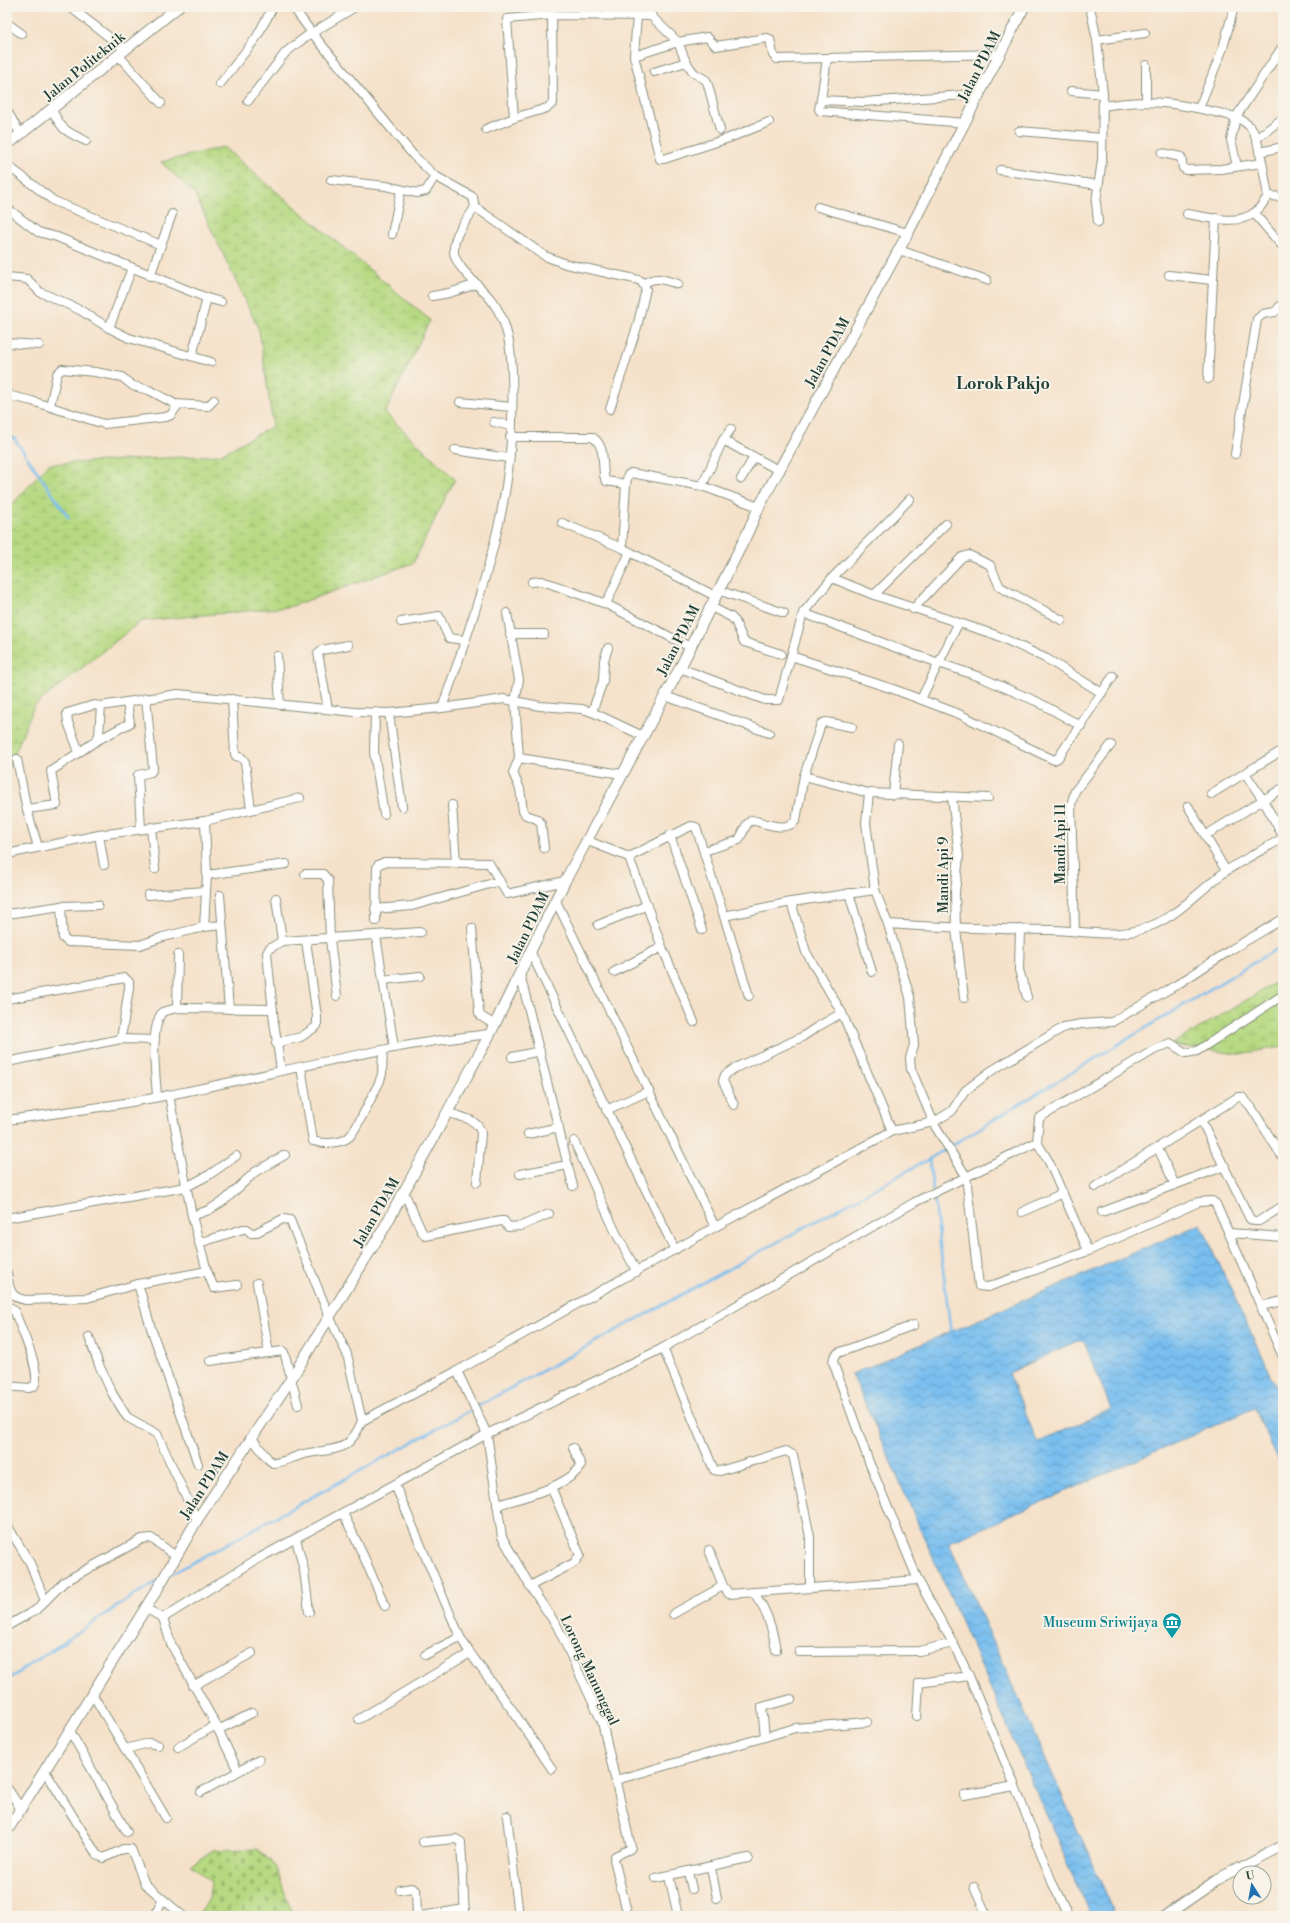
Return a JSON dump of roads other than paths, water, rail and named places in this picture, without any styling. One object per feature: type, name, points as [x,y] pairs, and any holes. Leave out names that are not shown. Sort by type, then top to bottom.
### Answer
[{"type":"street","points":[[70,7],[122,53],[161,103]]},
{"type":"street","name":"Jalan Politeknik","points":[[7,145],[178,7]]},
{"type":"street","points":[[220,84],[256,38],[272,7]]},
{"type":"street","points":[[293,7],[312,33],[408,149],[435,176],[468,193],[473,197],[475,207],[545,256],[566,264],[635,279],[644,284],[646,289],[637,327],[610,409]]},
{"type":"street","points":[[248,101],[286,52],[312,33],[355,7]]},
{"type":"street","points":[[651,7],[651,16]]},
{"type":"street","name":"Jalan PDAM","points":[[7,1831],[93,1695],[198,1520],[330,1318],[383,1230],[495,1025],[565,881],[588,841],[622,774],[680,668],[759,507],[780,471],[899,250],[1024,7]]},
{"type":"street","points":[[1090,7],[1097,40],[1103,94],[1102,160],[1096,202],[1098,222]]},
{"type":"street","points":[[1199,108],[1222,48],[1234,7]]},
{"type":"street","points":[[514,118],[507,19],[552,15],[567,11],[651,16],[678,42],[686,62],[694,73],[706,80],[720,130]]},
{"type":"street","points":[[486,129],[514,118],[547,108],[553,103],[552,15]]},
{"type":"street","points":[[637,16],[634,56],[660,159],[729,138],[769,122]]},
{"type":"street","points":[[7,23],[22,34]]},
{"type":"street","points":[[1097,40],[1145,33]]},
{"type":"street","points":[[634,56],[678,42],[707,37],[716,46],[767,38],[770,40],[773,55],[777,58],[1000,54]]},
{"type":"street","points":[[1237,166],[1231,140],[1236,117],[1283,46]]},
{"type":"street","points":[[827,58],[819,109],[820,111],[965,123]]},
{"type":"street","points":[[654,72],[686,62]]},
{"type":"street","points":[[1146,65],[1146,101]]},
{"type":"street","points":[[1071,91],[1103,94]]},
{"type":"street","points":[[821,100],[864,102],[979,94]]},
{"type":"street","points":[[1103,106],[1146,101],[1164,102],[1199,108],[1236,117],[1246,122],[1252,129],[1262,163],[1268,196],[1254,213],[1233,219],[1187,214]]},
{"type":"street","points":[[52,110],[60,126],[66,131],[86,141]]},
{"type":"street","points":[[7,111],[21,134]]},
{"type":"street","points":[[1256,139],[1283,118]]},
{"type":"street","points":[[1019,131],[1102,138]]},
{"type":"street","points":[[1259,152],[1283,147]]},
{"type":"street","points":[[1162,153],[1181,157],[1186,170],[1262,163]]},
{"type":"street","points":[[7,165],[54,200],[161,245]]},
{"type":"street","points":[[1000,170],[1098,185]]},
{"type":"street","points":[[331,180],[417,193],[424,192],[429,188],[435,176]]},
{"type":"street","points":[[392,234],[401,190]]},
{"type":"street","points":[[1268,196],[1283,197]]},
{"type":"street","points":[[442,708],[499,523],[505,489],[510,437],[511,356],[504,321],[493,302],[460,266],[454,253],[458,232],[475,207]]},
{"type":"street","points":[[818,207],[908,233]]},
{"type":"street","points":[[7,208],[38,232],[57,237],[150,276],[221,302]]},
{"type":"street","points":[[1254,213],[1283,247]]},
{"type":"street","points":[[150,276],[172,214]]},
{"type":"street","points":[[1208,379],[1216,218]]},
{"type":"street","points":[[899,250],[987,280]]},
{"type":"street","points":[[109,328],[132,268]]},
{"type":"street","points":[[1169,275],[1212,280]]},
{"type":"street","points":[[7,277],[27,279],[40,292],[80,310],[109,328],[129,338],[211,362]]},
{"type":"street","points":[[644,284],[655,278],[678,284]]},
{"type":"street","points":[[432,296],[449,293],[477,284]]},
{"type":"street","points":[[192,356],[207,298]]},
{"type":"street","points":[[1236,454],[1257,319],[1263,314],[1275,312],[1283,303]]},
{"type":"street","points":[[7,343],[39,345]]},
{"type":"street","points":[[50,406],[56,374],[62,369],[95,372],[122,377],[133,386],[149,390],[178,405],[202,407],[208,406],[214,400]]},
{"type":"street","points":[[7,395],[50,406],[104,424],[166,418],[171,415],[178,405]]},
{"type":"street","points":[[460,402],[511,408]]},
{"type":"street","points":[[494,422],[510,426]]},
{"type":"street","points":[[702,486],[723,440],[731,429]]},
{"type":"street","points":[[510,437],[592,437],[598,442],[602,452],[604,478],[606,481],[626,484]]},
{"type":"street","points":[[723,440],[780,471]]},
{"type":"street","points":[[455,450],[508,458]]},
{"type":"street","points":[[741,479],[754,457]]},
{"type":"street","points":[[622,548],[626,484],[628,475],[631,474],[702,486],[759,507]]},
{"type":"street","points":[[680,668],[765,700],[775,702],[780,700],[803,613],[832,578],[910,499]]},
{"type":"street","points":[[562,522],[622,548],[716,593],[784,613]]},
{"type":"street","points":[[874,596],[946,524]]},
{"type":"street","points":[[606,604],[630,552]]},
{"type":"street","points":[[913,609],[962,557],[969,555],[990,565],[1000,587],[1062,620]]},
{"type":"street","points":[[832,578],[874,596],[996,635],[1047,659],[1102,693]]},
{"type":"street","points":[[532,582],[541,581],[606,604],[690,648]]},
{"type":"street","points":[[711,607],[731,616],[735,621],[744,642],[781,654]]},
{"type":"street","points":[[507,613],[519,680],[515,701],[519,758],[513,773],[520,789],[523,811],[526,815],[540,821],[544,848]]},
{"type":"street","points":[[803,613],[980,677],[1038,702],[1081,726]]},
{"type":"street","points":[[400,622],[439,616],[449,638],[464,640]]},
{"type":"street","points":[[922,699],[958,624]]},
{"type":"street","points":[[510,634],[544,634]]},
{"type":"street","points":[[328,709],[318,653],[322,650],[348,646]]},
{"type":"street","points":[[592,712],[603,681],[604,660],[608,648]]},
{"type":"street","points":[[277,656],[280,705]]},
{"type":"street","points":[[791,656],[922,699],[959,714],[1054,760],[1058,758],[1081,726],[1113,676]]},
{"type":"street","points":[[79,752],[68,722],[67,713],[94,705],[101,706],[178,694],[280,705],[389,713],[442,708],[496,700],[515,701],[540,706],[582,709],[592,712],[643,736]]},
{"type":"street","points":[[665,696],[770,734]]},
{"type":"street","points":[[141,829],[138,775],[151,772],[153,768],[146,698]]},
{"type":"street","points":[[232,699],[235,754],[245,762],[251,810]]},
{"type":"street","points":[[27,809],[57,805],[51,771],[96,741],[130,723],[127,702]]},
{"type":"street","points":[[96,741],[99,735],[101,706]]},
{"type":"street","points":[[375,712],[374,752],[384,814]]},
{"type":"street","points":[[389,713],[402,807]]},
{"type":"street","points":[[704,851],[740,840],[747,824],[752,820],[784,826],[794,824],[804,776],[821,724],[826,722],[852,727]]},
{"type":"street","points":[[893,795],[898,744]]},
{"type":"street","name":"Mandi Api 11","points":[[1075,931],[1071,805],[1075,791],[1111,745]]},
{"type":"street","points":[[1211,794],[1283,750]]},
{"type":"street","points":[[519,758],[622,774]]},
{"type":"street","points":[[17,759],[27,809],[38,847]]},
{"type":"street","points":[[888,924],[956,929],[1075,931],[1114,935],[1129,933],[1152,926],[1169,917],[1226,871],[1283,837],[1263,800],[1245,773]]},
{"type":"street","points":[[804,776],[869,793],[988,798]]},
{"type":"street","points":[[1211,832],[1283,788]]},
{"type":"street","points":[[869,793],[866,823],[875,890],[888,924],[910,997],[914,1046],[910,1058],[911,1069],[935,1124],[963,1172],[979,1286],[988,1287],[1088,1251],[1206,1200],[1212,1201],[1216,1204],[1283,1355]]},
{"type":"street","name":"Mandi Api 9","points":[[952,797],[959,856],[955,892],[956,929],[964,998]]},
{"type":"street","points":[[7,854],[99,835],[150,827],[205,821],[300,798]]},
{"type":"street","points":[[452,805],[456,863]]},
{"type":"street","points":[[1188,806],[1226,871]]},
{"type":"street","points":[[204,927],[207,875],[205,821]]},
{"type":"street","points":[[629,857],[670,835],[694,826],[704,851],[749,996]]},
{"type":"street","points":[[150,827],[156,869]]},
{"type":"street","points":[[99,835],[104,865]]},
{"type":"street","points":[[670,835],[702,930]]},
{"type":"street","points":[[588,841],[629,857],[662,946],[694,1022]]},
{"type":"street","points":[[376,921],[375,909],[377,868],[380,863],[489,863],[504,891],[508,894],[565,881]]},
{"type":"street","points":[[207,875],[286,864]]},
{"type":"street","points":[[305,874],[323,874],[328,878],[330,939],[337,996]]},
{"type":"street","points":[[375,909],[412,906],[500,881]]},
{"type":"street","points":[[724,916],[791,902],[875,890]]},
{"type":"street","points":[[148,895],[206,891]]},
{"type":"street","points":[[849,893],[872,972]]},
{"type":"street","points":[[220,895],[229,1009]]},
{"type":"street","points":[[276,898],[282,941]]},
{"type":"street","points":[[556,902],[650,1091],[715,1227]]},
{"type":"street","points":[[791,902],[806,952],[842,1013],[892,1130]]},
{"type":"street","points":[[7,914],[61,906],[98,905]]},
{"type":"street","points":[[598,925],[648,905]]},
{"type":"street","points":[[61,906],[63,938],[68,942],[140,945],[163,937],[204,927],[222,926]]},
{"type":"street","points":[[362,1421],[457,1371],[892,1130],[935,1124],[952,1111],[965,1091],[991,1071],[1064,1027],[1077,1024],[1112,1022],[1178,984],[1232,949],[1283,919]]},
{"type":"street","points":[[472,928],[480,1013],[482,1017],[495,1025]]},
{"type":"street","points":[[1020,929],[1019,970],[1027,997]]},
{"type":"street","points":[[281,1070],[276,1043],[268,953],[272,946],[282,941],[306,941],[421,932]]},
{"type":"street","points":[[376,936],[394,1047]]},
{"type":"street","points":[[276,1043],[302,1037],[317,1026],[317,1016],[306,941]]},
{"type":"street","points":[[614,972],[662,946]]},
{"type":"street","points":[[530,953],[675,1250]]},
{"type":"street","points":[[177,1008],[178,955]]},
{"type":"street","points":[[520,974],[573,1186]]},
{"type":"street","points":[[383,980],[420,976]]},
{"type":"street","points":[[7,999],[125,978],[129,982],[129,988],[120,1039]]},
{"type":"street","points":[[1088,1251],[1049,1162],[1037,1142],[1039,1118],[1166,1044],[1172,1043],[1186,1053],[1197,1051],[1283,995]]},
{"type":"street","points":[[157,1097],[155,1040],[158,1019],[162,1012],[177,1008],[273,1008]]},
{"type":"street","points":[[734,1106],[723,1081],[725,1075],[735,1068],[802,1038],[817,1027],[842,1013]]},
{"type":"street","points":[[7,1120],[169,1095],[394,1047],[490,1034]]},
{"type":"street","points":[[7,1062],[120,1039],[155,1040]]},
{"type":"street","points":[[301,1067],[313,1141],[318,1143],[343,1141],[351,1134],[379,1083],[382,1074],[383,1050]]},
{"type":"street","points":[[512,1057],[540,1051]]},
{"type":"street","points":[[606,1110],[650,1091]]},
{"type":"street","points":[[169,1095],[192,1216],[207,1271],[214,1288],[237,1285]]},
{"type":"street","points":[[1095,1187],[1238,1097],[1242,1097],[1251,1107],[1283,1158]]},
{"type":"street","points":[[447,1112],[475,1122],[479,1126],[481,1133],[477,1182]]},
{"type":"street","points":[[1201,1120],[1245,1208],[1254,1221],[1259,1221],[1283,1206]]},
{"type":"street","points":[[528,1134],[559,1127]]},
{"type":"street","points":[[574,1140],[616,1233],[637,1272]]},
{"type":"street","points":[[163,1618],[254,1561],[487,1434],[663,1348],[915,1202],[949,1184],[963,1172],[1037,1142]]},
{"type":"street","points":[[1158,1148],[1175,1185]]},
{"type":"street","points":[[192,1216],[209,1210],[225,1200],[255,1172],[285,1155]]},
{"type":"street","points":[[7,1218],[186,1187],[209,1175],[236,1156]]},
{"type":"street","points":[[520,1174],[568,1165]]},
{"type":"street","points":[[1102,1212],[1225,1166]]},
{"type":"street","points":[[404,1192],[425,1236],[501,1221],[504,1221],[508,1227],[521,1226],[549,1214]]},
{"type":"street","points":[[1022,1212],[1063,1193]]},
{"type":"street","points":[[199,1243],[243,1229],[247,1229],[251,1233],[255,1233],[288,1218],[330,1318],[347,1354],[362,1421],[357,1434],[351,1442],[330,1451],[308,1453],[283,1462],[273,1463],[268,1459],[251,1437]]},
{"type":"street","points":[[1229,1233],[1283,1237]]},
{"type":"street","points":[[7,1273],[12,1294],[18,1299],[26,1300],[87,1298],[138,1284],[207,1271]]},
{"type":"street","points":[[257,1283],[269,1353]]},
{"type":"street","points":[[138,1284],[150,1328],[198,1464]]},
{"type":"street","points":[[1261,1306],[1283,1301]]},
{"type":"street","points":[[7,1307],[15,1312],[36,1370],[37,1382],[30,1388],[7,1386]]},
{"type":"street","points":[[914,1325],[838,1352],[834,1357],[833,1362],[869,1462],[918,1580],[953,1643],[969,1676],[1015,1786],[1052,1882],[1068,1916]]},
{"type":"street","points":[[89,1337],[102,1372],[127,1417],[156,1434],[198,1520]]},
{"type":"street","points":[[663,1348],[714,1470],[720,1471],[786,1451],[793,1455],[810,1537],[810,1588]]},
{"type":"street","points":[[210,1362],[280,1351],[284,1352],[298,1405]]},
{"type":"street","name":"Lorong Manunggal","points":[[457,1371],[487,1434],[502,1537],[530,1586],[557,1626],[595,1706],[605,1732],[631,1847],[630,1849],[615,1856],[614,1859],[628,1916]]},
{"type":"street","points":[[497,1505],[551,1488],[568,1478],[580,1468],[581,1463],[573,1448]]},
{"type":"street","points":[[395,1485],[460,1637],[552,1769]]},
{"type":"street","points":[[530,1586],[574,1563],[580,1555],[551,1488]]},
{"type":"street","points":[[343,1513],[364,1556],[385,1606]]},
{"type":"street","points":[[7,1525],[30,1563],[45,1601]]},
{"type":"street","points":[[7,1626],[36,1610],[64,1582],[100,1561],[146,1538],[151,1538],[156,1541],[174,1561]]},
{"type":"street","points":[[296,1539],[304,1570],[309,1612]]},
{"type":"street","points":[[709,1550],[723,1586],[729,1594],[918,1580]]},
{"type":"street","points":[[674,1614],[723,1586]]},
{"type":"street","points":[[755,1592],[757,1600],[761,1604],[773,1633],[776,1650]]},
{"type":"street","points":[[145,1608],[163,1618],[171,1644],[217,1728],[238,1771]]},
{"type":"street","points":[[425,1655],[460,1637]]},
{"type":"street","points":[[799,1652],[919,1651],[953,1643]]},
{"type":"street","points":[[194,1686],[252,1653]]},
{"type":"street","points":[[359,1719],[470,1653]]},
{"type":"street","points":[[917,1716],[919,1683],[969,1676]]},
{"type":"street","points":[[93,1695],[166,1818]]},
{"type":"street","points":[[765,1737],[762,1707],[790,1699]]},
{"type":"street","points":[[178,1747],[252,1713]]},
{"type":"street","points":[[616,1780],[795,1728],[867,1722]]},
{"type":"street","points":[[70,1731],[127,1832]]},
{"type":"street","points":[[125,1749],[149,1743],[158,1744]]},
{"type":"street","points":[[201,1792],[259,1760]]},
{"type":"street","points":[[45,1771],[97,1855],[104,1858],[123,1849],[131,1849],[143,1881],[162,1900],[183,1916]]},
{"type":"street","points":[[964,1795],[1015,1786]]},
{"type":"street","points":[[8,1789],[21,1809]]},
{"type":"street","points":[[507,1816],[519,1916]]},
{"type":"street","points":[[421,1916],[465,1913],[461,1842],[456,1839],[423,1842]]},
{"type":"street","points":[[1165,1916],[1217,1880],[1283,1846]]},
{"type":"street","points":[[656,1878],[711,1868],[748,1858]]},
{"type":"street","points":[[711,1868],[717,1898]]},
{"type":"street","points":[[688,1872],[692,1889]]},
{"type":"street","points":[[669,1876],[678,1916]]},
{"type":"street","points":[[974,1887],[987,1916]]},
{"type":"street","points":[[400,1890],[412,1888],[416,1890],[417,1916]]},
{"type":"street","points":[[156,1916],[162,1900]]},
{"type":"water","points":[[1201,1224],[1283,1403],[1283,1471],[1254,1408],[949,1543],[1116,1916],[1091,1916],[852,1374]],"holes":[[[1077,1341],[1082,1341],[1085,1343],[1111,1409],[1039,1442],[1036,1439],[1009,1373]]]},
{"type":"waterway","points":[[7,438],[14,438],[69,518]]},
{"type":"waterway","points":[[170,1575],[929,1159],[1283,945]]},
{"type":"waterway","points":[[929,1159],[933,1191]]},
{"type":"waterway","points":[[934,1196],[951,1334]]},
{"type":"waterway","points":[[7,1680],[134,1595],[157,1582]]},
{"type":"place","name":"Museum Sriwijaya","points":[[1172,1639]]},
{"type":"district","name":"Lorok Pakjo","points":[[1003,383]]}]
